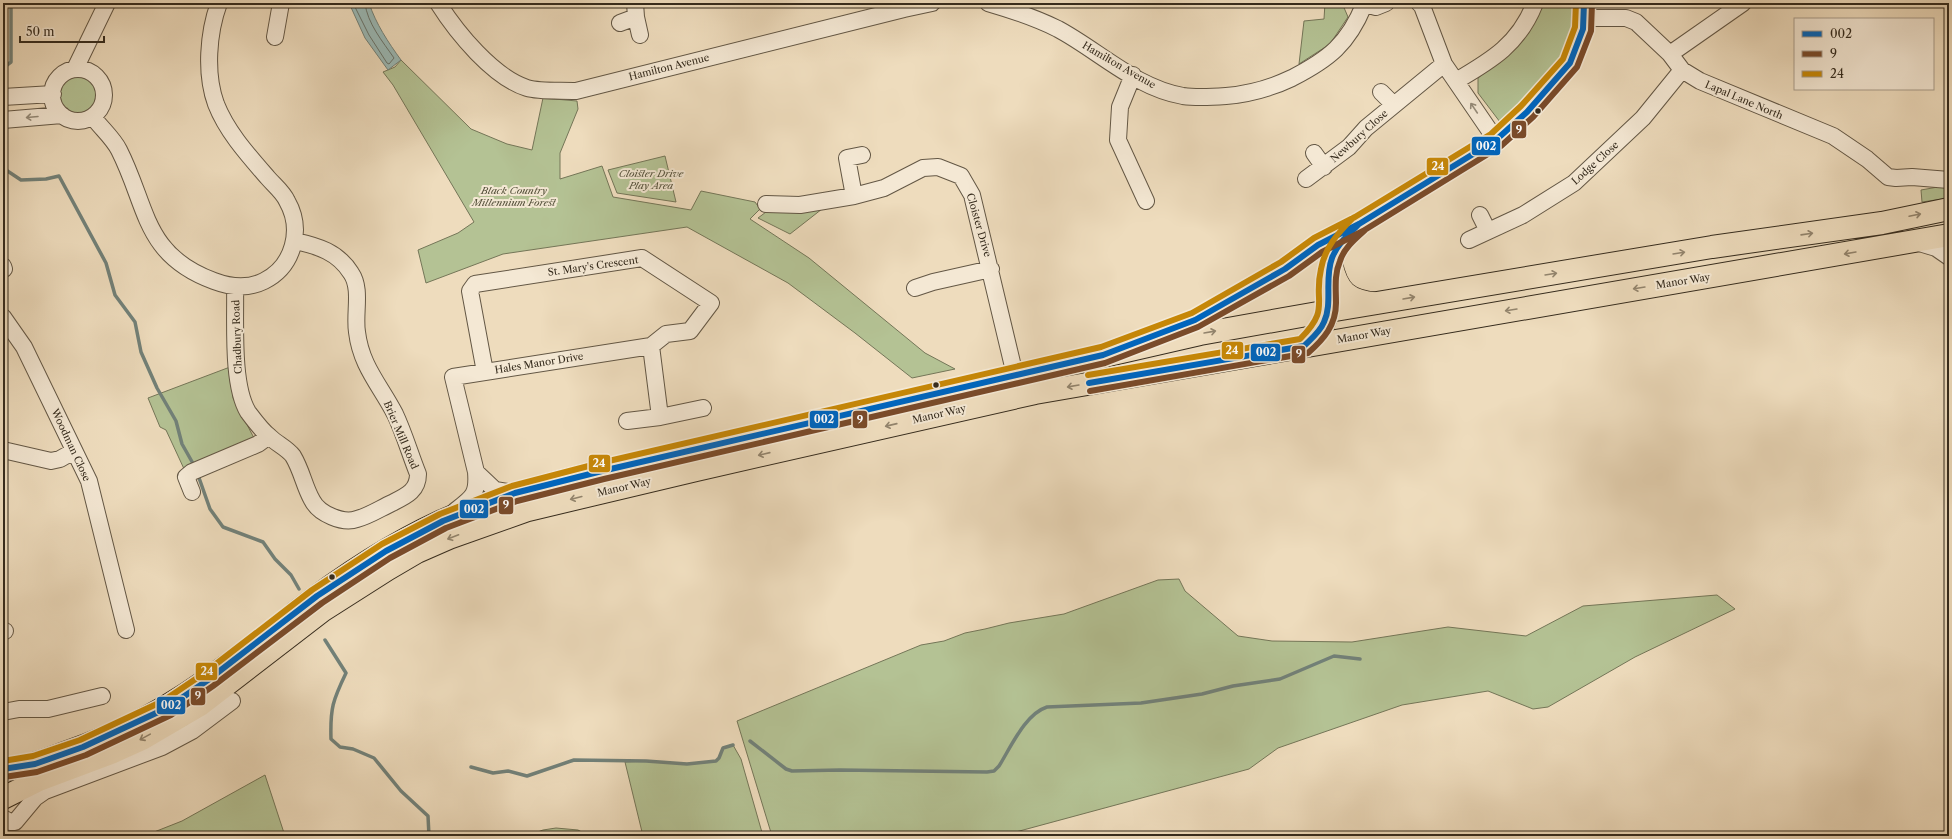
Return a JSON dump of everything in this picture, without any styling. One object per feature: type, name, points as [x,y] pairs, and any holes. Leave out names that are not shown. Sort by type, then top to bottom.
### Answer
[{"type":"highway","name":"Manor Way","points":[[3,769],[34,764],[83,747],[167,708],[208,680],[317,596],[386,551],[443,520],[515,493],[610,469],[1103,354],[1200,334],[1712,247],[1882,223],[1949,210]]},
{"type":"highway","name":"Manor Way","points":[[3,798],[39,780],[67,776],[142,739],[200,705],[322,611],[398,562],[450,538],[528,510],[1035,393],[1949,235]]},
{"type":"main road","points":[[1103,354],[1195,320],[1285,269],[1344,230],[1359,224],[1496,140],[1527,112],[1570,63],[1580,39],[1584,10]]},
{"type":"main road","points":[[1304,346],[1322,328],[1329,311],[1328,275],[1332,259],[1341,243],[1359,224]]},
{"type":"main road","points":[[1309,252],[1322,251],[1332,259],[1338,284],[1346,294],[1361,300],[1376,303]]},
{"type":"street","points":[[75,69],[107,3]]},
{"type":"street","points":[[93,117],[118,148],[130,172],[143,214],[165,250],[175,259],[200,276],[235,286],[253,285],[270,277],[285,263],[295,241],[295,223],[287,200],[248,155],[227,127],[216,103],[210,83],[209,55],[219,3]]},
{"type":"street","points":[[275,37],[281,3]]},
{"type":"street","name":"Hamilton Avenue","points":[[438,3],[448,20],[501,75],[528,89],[576,91],[904,8],[932,3]]},
{"type":"street","name":"Hamilton Avenue","points":[[988,3],[1027,15],[1059,30],[1133,76],[1163,90],[1183,96],[1206,97],[1242,95],[1261,90],[1280,84],[1317,65],[1339,47],[1355,26],[1363,4]]},
{"type":"street","points":[[1363,4],[1376,7],[1386,3]]},
{"type":"street","points":[[1419,3],[1422,6],[1444,64],[1496,140]]},
{"type":"street","points":[[1456,81],[1479,67],[1508,46],[1524,25],[1535,3]]},
{"type":"street","points":[[1670,54],[1743,3]]},
{"type":"street","points":[[620,23],[635,10],[640,35]]},
{"type":"street","name":"Lapal Lane North","points":[[1584,10],[1636,22],[1670,54],[1682,70],[1700,82],[1833,136],[1866,159],[1888,177],[1949,180]]},
{"type":"street","name":"Newbury Close","points":[[1306,179],[1349,147],[1366,128],[1444,64]]},
{"type":"street","points":[[3,120],[62,115],[74,120],[93,117],[98,113],[103,104],[104,90],[101,82],[90,72],[75,69],[58,78],[53,94],[54,105],[62,115]]},
{"type":"street","name":"Lodge Close","points":[[1469,240],[1523,215],[1574,183],[1643,118],[1682,70]]},
{"type":"street","points":[[1133,76],[1120,107],[1118,140],[1146,201]]},
{"type":"street","name":"Newbury Close","points":[[1381,92],[1394,105]]},
{"type":"street","points":[[3,98],[53,94]]},
{"type":"street","name":"Newbury Close","points":[[1314,153],[1324,167]]},
{"type":"street","points":[[854,196],[841,154],[862,155]]},
{"type":"street","name":"Cloister Drive","points":[[766,204],[800,205],[854,196],[884,188],[923,168],[938,167],[961,176],[972,196],[991,269],[1015,375]]},
{"type":"street","points":[[1480,215],[1488,231]]},
{"type":"street","name":"Brier Mill Road","points":[[295,241],[314,245],[331,252],[347,266],[356,281],[356,331],[361,356],[396,416],[418,474],[418,480]]},
{"type":"street","points":[[1914,241],[1936,248],[1949,257]]},
{"type":"street","name":"St. Mary's Crescent","points":[[485,372],[470,292],[475,284],[642,258],[711,303],[690,331],[666,334],[651,346]]},
{"type":"street","name":"Cloister Drive","points":[[916,288],[931,276],[991,269]]},
{"type":"street","name":"Chadbury Road","points":[[235,286],[237,365],[242,394],[248,411],[269,436],[290,452],[301,469],[313,502],[329,515],[342,519],[356,520],[406,496],[415,490],[418,480]]},
{"type":"street","name":"Woodman Close","points":[[3,317],[24,347],[89,481],[126,630]]},
{"type":"street","points":[[651,346],[660,417]]},
{"type":"street","name":"Hales Manor Drive","points":[[443,520],[474,495],[477,486],[476,472],[454,377],[651,346]]},
{"type":"street","points":[[627,421],[660,417],[703,408]]},
{"type":"street","points":[[192,492],[186,477],[197,470],[258,444],[269,436]]},
{"type":"street","points":[[3,450],[51,461],[60,459],[74,451]]},
{"type":"street","points":[[476,472],[485,483],[495,490],[515,493]]},
{"type":"street","points":[[3,712],[19,709],[48,709],[102,696]]},
{"type":"street","points":[[3,818],[10,822],[18,820],[31,802],[67,776],[174,741],[192,731],[232,701]]},
{"type":"green space","points":[[1325,3],[1342,3],[1348,17],[1330,44],[1299,64],[1304,21],[1324,19]]},
{"type":"green space","points":[[1540,3],[1575,3],[1574,23],[1570,42],[1565,53],[1550,75],[1530,97],[1500,122],[1478,93],[1478,78],[1518,46]]},
{"type":"green space","name":"Black Country Millennium Forest","points":[[401,60],[471,129],[507,144],[532,150],[543,98],[577,101],[578,109],[560,153],[560,179],[602,166],[613,197],[691,210],[701,191],[755,202],[760,209],[750,219],[809,258],[925,353],[955,369],[912,378],[788,283],[687,227],[503,254],[426,283],[418,250],[458,233],[474,222],[393,85],[383,72],[395,67]]},
{"type":"green space","points":[[75,74],[83,74],[90,77],[96,83],[99,94],[96,105],[90,111],[83,114],[75,114],[68,111],[62,105],[59,98],[59,90],[62,83],[68,77]]},
{"type":"green space","name":"Cloister Drive Play Area","points":[[665,156],[676,202],[617,193],[608,170]]},
{"type":"green space","points":[[1949,185],[1949,198],[1922,202],[1921,190]]},
{"type":"green space","points":[[770,209],[822,209],[790,234],[758,218]]},
{"type":"green space","points":[[230,367],[233,398],[254,438],[185,471],[166,430],[160,427],[148,398]]},
{"type":"green space","points":[[1179,579],[1185,591],[1238,636],[1272,641],[1352,642],[1448,627],[1526,636],[1583,606],[1717,595],[1735,609],[1635,657],[1548,707],[1533,709],[1488,691],[1402,705],[1278,748],[1249,769],[1001,836],[772,836],[737,721],[921,645],[944,641],[965,633],[1009,623],[1064,614],[1158,580]]},
{"type":"green space","points":[[733,745],[741,759],[763,836],[643,836],[625,762],[646,761],[687,764],[716,761],[719,758],[723,748]]},
{"type":"green space","points":[[265,775],[285,836],[144,836],[182,821]]},
{"type":"green space","points":[[556,828],[578,830],[589,836],[527,836],[543,830]]},
{"type":"water","points":[[349,3],[369,3],[383,33],[401,60],[388,70],[365,38]]},
{"type":"water","points":[[969,833],[996,836],[952,836]]},
{"type":"waterway","points":[[3,68],[11,62],[11,3]]},
{"type":"waterway","points":[[3,168],[21,180],[46,179],[59,176],[106,263],[115,295],[135,322],[141,352],[157,388],[176,421],[182,444],[195,467]]},
{"type":"waterway","points":[[198,475],[210,509],[223,527],[263,542],[275,559],[291,575],[299,589]]},
{"type":"waterway","points":[[325,640],[346,673],[333,704],[331,739],[340,747],[353,749],[374,758],[401,791],[428,816],[429,836]]},
{"type":"waterway","points":[[750,741],[786,769],[792,771],[840,770],[987,772],[994,771],[999,766],[1019,732],[1032,716],[1047,707],[1141,703],[1202,694],[1233,686],[1280,679],[1334,656],[1360,659]]},
{"type":"waterway","points":[[471,767],[493,773],[508,771],[527,776],[574,760],[646,761],[687,764],[716,761],[719,758],[723,748],[733,745]]},
{"type":"transit line","name":"24","points":[[3,761],[33,756],[80,740],[163,701],[203,674],[312,590],[382,544],[440,514],[512,486],[600,463],[1101,347],[1192,313],[1281,262],[1314,238],[1355,217],[1491,134],[1521,106],[1563,59],[1575,27],[1576,3]]},
{"type":"transit line","name":"002","points":[[3,769],[35,764],[83,747],[167,708],[208,680],[317,596],[386,551],[443,521],[515,493],[602,471],[1103,355],[1195,320],[1285,269],[1318,245],[1359,224],[1496,140],[1527,112],[1570,63],[1583,29],[1584,3]]},
{"type":"transit line","name":"9","points":[[4,777],[37,772],[86,755],[171,715],[213,686],[322,603],[390,558],[446,528],[517,501],[604,479],[1105,363],[1198,327],[1289,276],[1322,252],[1363,231],[1501,146],[1533,117],[1577,67],[1591,31],[1592,3]]},
{"type":"transit line","name":"24","points":[[1088,375],[1300,339],[1315,320],[1318,312],[1319,280],[1323,261],[1329,247],[1337,235],[1353,218]]},
{"type":"transit line","name":"002","points":[[1089,383],[1304,346],[1320,329],[1327,315],[1329,274],[1334,253],[1359,224]]},
{"type":"transit line","name":"9","points":[[1090,391],[1308,353],[1324,337],[1334,318],[1336,303],[1336,276],[1342,256],[1350,244],[1365,230]]}]
